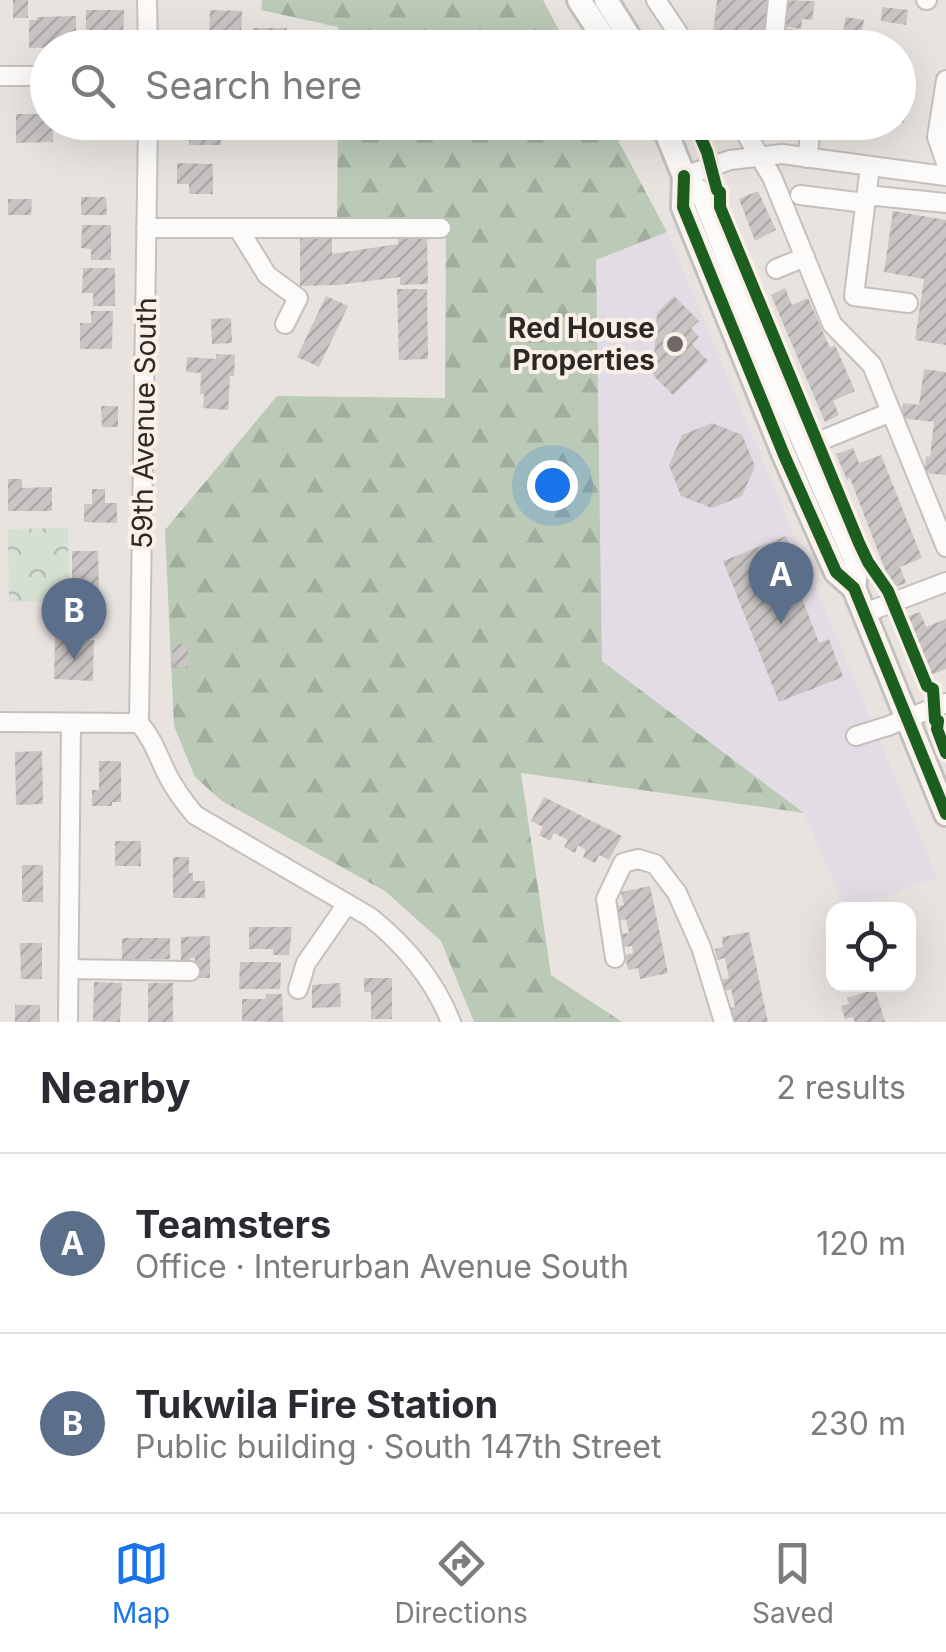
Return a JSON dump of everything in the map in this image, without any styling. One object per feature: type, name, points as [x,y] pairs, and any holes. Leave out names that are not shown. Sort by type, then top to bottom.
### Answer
[{"type":"main road","points":[[579,0],[598,30]]},
{"type":"main road","points":[[606,0],[625,30]]},
{"type":"main road","points":[[669,140],[684,176],[704,198],[755,330],[857,564],[854,588]]},
{"type":"main road","points":[[684,176],[683,207],[784,455],[836,572],[854,588],[946,814]]},
{"type":"street","points":[[147,0],[148,30]]},
{"type":"street","points":[[656,0],[676,30]]},
{"type":"street","points":[[775,30],[778,0]]},
{"type":"street","points":[[0,76],[30,76]]},
{"type":"street","points":[[946,80],[937,137],[946,164]]},
{"type":"street","name":"59th Avenue South","points":[[140,724],[148,140]]},
{"type":"street","points":[[751,140],[772,177],[832,324],[872,365],[946,546]]},
{"type":"street","points":[[807,158],[810,140]]},
{"type":"street","points":[[684,176],[730,160],[782,154],[946,176]]},
{"type":"street","points":[[870,166],[854,296],[908,303]]},
{"type":"street","points":[[800,195],[946,204]]},
{"type":"street","points":[[146,228],[441,228]]},
{"type":"street","points":[[238,228],[267,275],[298,298],[285,324]]},
{"type":"street","points":[[776,268],[805,257]]},
{"type":"street","points":[[805,447],[891,412]]},
{"type":"street","points":[[865,614],[945,584]]},
{"type":"street","points":[[856,736],[946,703]]},
{"type":"street","points":[[0,722],[140,724],[194,814],[370,917],[396,937],[443,1000],[451,1022]]},
{"type":"street","points":[[68,1022],[71,723]]},
{"type":"street","points":[[615,958],[606,899],[612,884],[623,862],[638,859],[655,864],[677,893],[701,947],[724,1022]]},
{"type":"street","points":[[298,989],[306,962],[347,904]]},
{"type":"street","points":[[69,968],[190,971]]},
{"type":"shaded area","points":[[667,232],[937,877],[871,902],[843,902],[804,813],[602,661],[596,260]]},
{"type":"shaded area","points":[[946,719],[946,769],[928,726]]},
{"type":"green space","points":[[262,0],[543,0],[559,30],[338,30],[261,10]]},
{"type":"green space","points":[[338,140],[618,140],[667,232],[596,260],[602,661],[804,813],[521,773],[551,975],[622,1022],[474,1022],[441,941],[385,891],[222,801],[195,777],[174,726],[165,530],[277,396],[445,398],[446,222],[337,221]]},
{"type":"green space","points":[[68,528],[69,601],[9,602],[8,529]]},
{"type":"building","points":[[13,0],[28,0],[28,18],[13,18]]},
{"type":"building","points":[[717,0],[773,0],[769,30],[713,30]]},
{"type":"building","points":[[783,0],[815,1],[812,20],[802,19],[801,29],[780,26]]},
{"type":"building","points":[[882,7],[908,10],[906,25],[881,21]]},
{"type":"building","points":[[86,10],[124,10],[123,30],[86,30]]},
{"type":"building","points":[[210,10],[242,11],[241,30],[209,30]]},
{"type":"building","points":[[76,16],[76,30],[30,30],[29,48],[29,20]]},
{"type":"building","points":[[846,17],[864,20],[862,30],[843,30]]},
{"type":"building","points":[[287,28],[287,30],[253,30]]},
{"type":"building","points":[[16,114],[30,114],[30,140],[53,140],[53,142],[16,143]]},
{"type":"building","points":[[189,140],[221,140],[221,145],[189,145]]},
{"type":"building","points":[[177,163],[213,164],[213,194],[189,194],[189,184],[177,184]]},
{"type":"building","points":[[758,191],[776,230],[755,241],[739,199]]},
{"type":"building","points":[[81,197],[106,197],[107,215],[81,215]]},
{"type":"building","points":[[8,199],[32,199],[31,215],[8,215]]},
{"type":"building","points":[[893,211],[946,220],[946,345],[915,340],[924,279],[884,272]]},
{"type":"building","points":[[82,225],[111,225],[111,260],[91,260],[91,249],[81,248]]},
{"type":"building","points":[[332,232],[332,254],[398,244],[398,233],[427,233],[428,284],[400,285],[400,277],[300,286],[300,233]]},
{"type":"building","points":[[83,268],[115,268],[115,306],[93,306],[93,293],[82,293]]},
{"type":"building","points":[[785,288],[792,305],[808,298],[855,391],[833,401],[839,415],[825,422],[771,295]]},
{"type":"building","points":[[397,289],[427,289],[428,359],[399,360]]},
{"type":"building","points":[[326,296],[348,306],[319,367],[297,357]]},
{"type":"building","points":[[674,296],[699,321],[691,328],[699,337],[692,344],[708,361],[673,395],[653,375],[657,313]]},
{"type":"building","points":[[91,311],[113,311],[112,349],[80,349],[80,323],[91,323]]},
{"type":"building","points":[[231,318],[232,343],[212,344],[211,319]]},
{"type":"building","points":[[216,354],[235,355],[228,410],[203,408],[201,373],[186,372],[187,357],[216,359]]},
{"type":"building","points":[[924,369],[946,372],[946,475],[924,473],[934,422],[901,418],[903,403],[919,405]]},
{"type":"building","points":[[101,406],[118,406],[118,427],[102,427]]},
{"type":"building","points":[[712,423],[742,435],[755,466],[742,496],[712,508],[681,496],[669,465],[682,435]]},
{"type":"building","points":[[853,448],[859,463],[881,455],[922,558],[900,567],[906,583],[892,588],[850,478],[847,480],[836,454]]},
{"type":"building","points":[[8,479],[22,479],[22,488],[52,487],[52,511],[8,511]]},
{"type":"building","points":[[92,489],[105,489],[105,503],[117,503],[117,523],[84,522],[84,504],[92,504]]},
{"type":"building","points":[[786,536],[800,574],[794,577],[819,643],[829,639],[843,677],[779,702],[723,561]]},
{"type":"building","points":[[72,551],[98,551],[99,592],[72,592]]},
{"type":"building","points":[[920,612],[926,627],[946,619],[946,669],[931,675],[906,617]]},
{"type":"building","points":[[55,638],[94,640],[93,681],[54,679]]},
{"type":"building","points":[[173,644],[188,644],[188,668],[172,667]]},
{"type":"building","points":[[42,751],[43,804],[16,805],[15,752]]},
{"type":"building","points":[[99,761],[121,761],[121,802],[112,802],[112,806],[92,806],[92,790],[99,790]]},
{"type":"building","points":[[544,797],[622,836],[609,860],[599,855],[595,863],[583,857],[586,850],[578,845],[575,853],[564,847],[568,840],[554,833],[550,841],[539,835],[543,827],[531,821]]},
{"type":"building","points":[[115,841],[141,841],[141,866],[115,866]]},
{"type":"building","points":[[173,857],[189,857],[193,881],[205,881],[205,898],[173,898]]},
{"type":"building","points":[[22,865],[43,865],[43,902],[22,902]]},
{"type":"building","points":[[650,886],[668,973],[640,979],[638,968],[628,970],[625,955],[633,953],[632,946],[624,947],[621,934],[629,933],[626,919],[618,921],[616,907],[624,905],[621,892]]},
{"type":"building","points":[[249,927],[292,927],[289,955],[273,955],[273,949],[249,949]]},
{"type":"building","points":[[749,932],[768,1022],[730,1022],[727,1009],[735,1007],[731,989],[723,991],[721,980],[729,978],[725,958],[717,960],[715,949],[723,947],[722,937]]},
{"type":"building","points":[[210,936],[210,978],[195,978],[195,958],[181,963],[181,937]]},
{"type":"building","points":[[122,938],[170,938],[170,959],[122,959]]},
{"type":"building","points":[[20,943],[42,943],[42,979],[21,979]]},
{"type":"building","points":[[240,962],[281,962],[280,989],[239,989]]},
{"type":"building","points":[[364,978],[392,978],[392,1019],[371,1019],[371,992],[364,992]]},
{"type":"building","points":[[94,982],[122,983],[120,1022],[93,1021]]},
{"type":"building","points":[[148,983],[173,983],[173,1022],[148,1022]]},
{"type":"building","points":[[340,983],[341,1007],[312,1008],[312,985]]},
{"type":"building","points":[[876,992],[885,1022],[845,1019],[841,1006],[849,1004],[847,998]]},
{"type":"building","points":[[266,994],[282,994],[283,1022],[242,1021],[242,999],[266,999]]},
{"type":"building","points":[[15,1005],[40,1005],[40,1022],[15,1022]]},
{"type":"cycle path","points":[[702,140],[720,192],[720,207],[859,543],[888,591],[927,686],[933,689],[935,720],[946,753]]},
{"type":"cycle path","points":[[684,176],[683,207],[784,455],[836,572],[854,588],[946,814]]},
{"type":"place","name":"Red House Properties","points":[[675,344]]},
{"type":"place","name":"Teamsters","points":[[781,624]]},
{"type":"place","name":"Tukwila Fire Station","points":[[74,660]]}]
